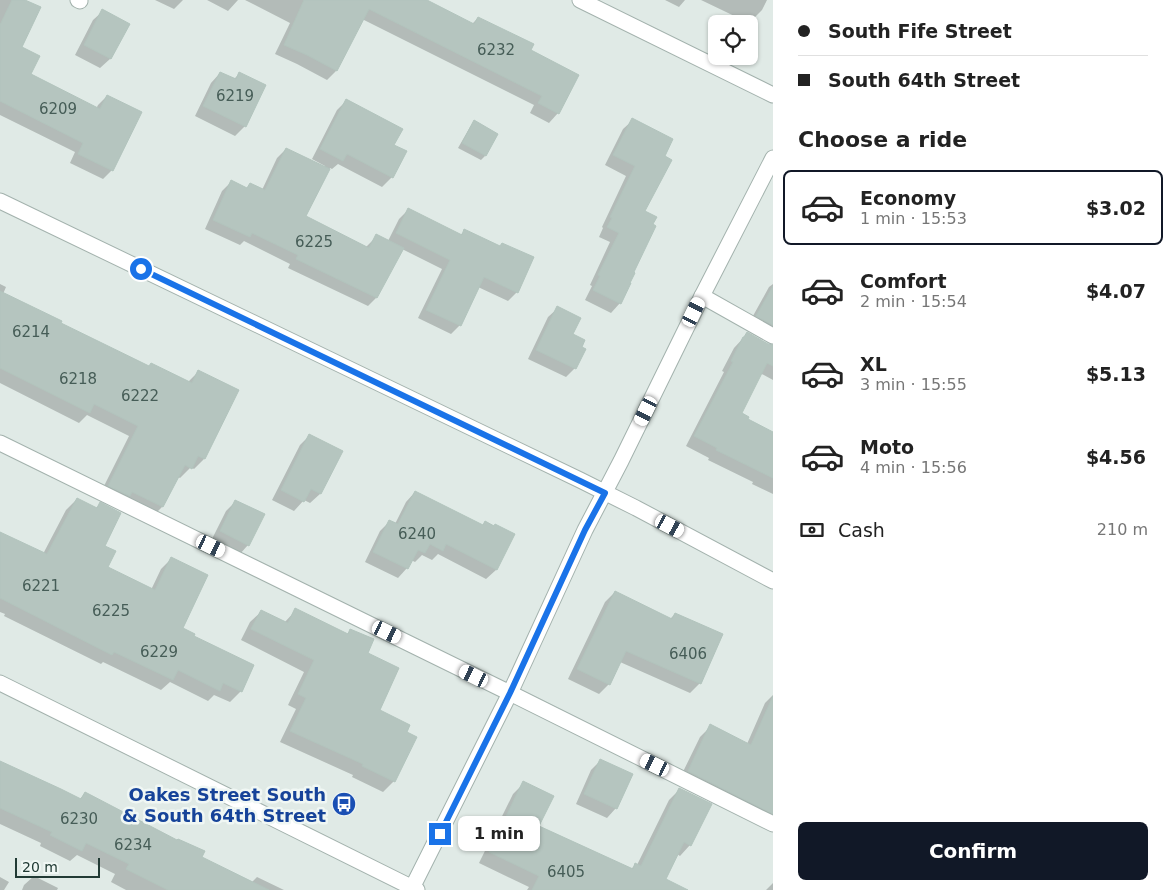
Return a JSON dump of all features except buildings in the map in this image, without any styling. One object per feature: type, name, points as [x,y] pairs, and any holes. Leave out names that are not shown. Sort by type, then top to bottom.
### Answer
[{"type":"street","points":[[580,0],[773,95]]},
{"type":"street","points":[[0,683],[413,889],[510,693],[585,530],[773,158]]},
{"type":"street","points":[[0,201],[636,508],[773,580]]},
{"type":"street","points":[[702,296],[773,336]]},
{"type":"street","points":[[0,443],[773,824]]},
{"type":"place","name":"Oakes Street South & South 64th Street","points":[[344,804]]},
{"type":"route","points":[[141,269],[605,493],[585,530],[510,693],[440,834]]}]
